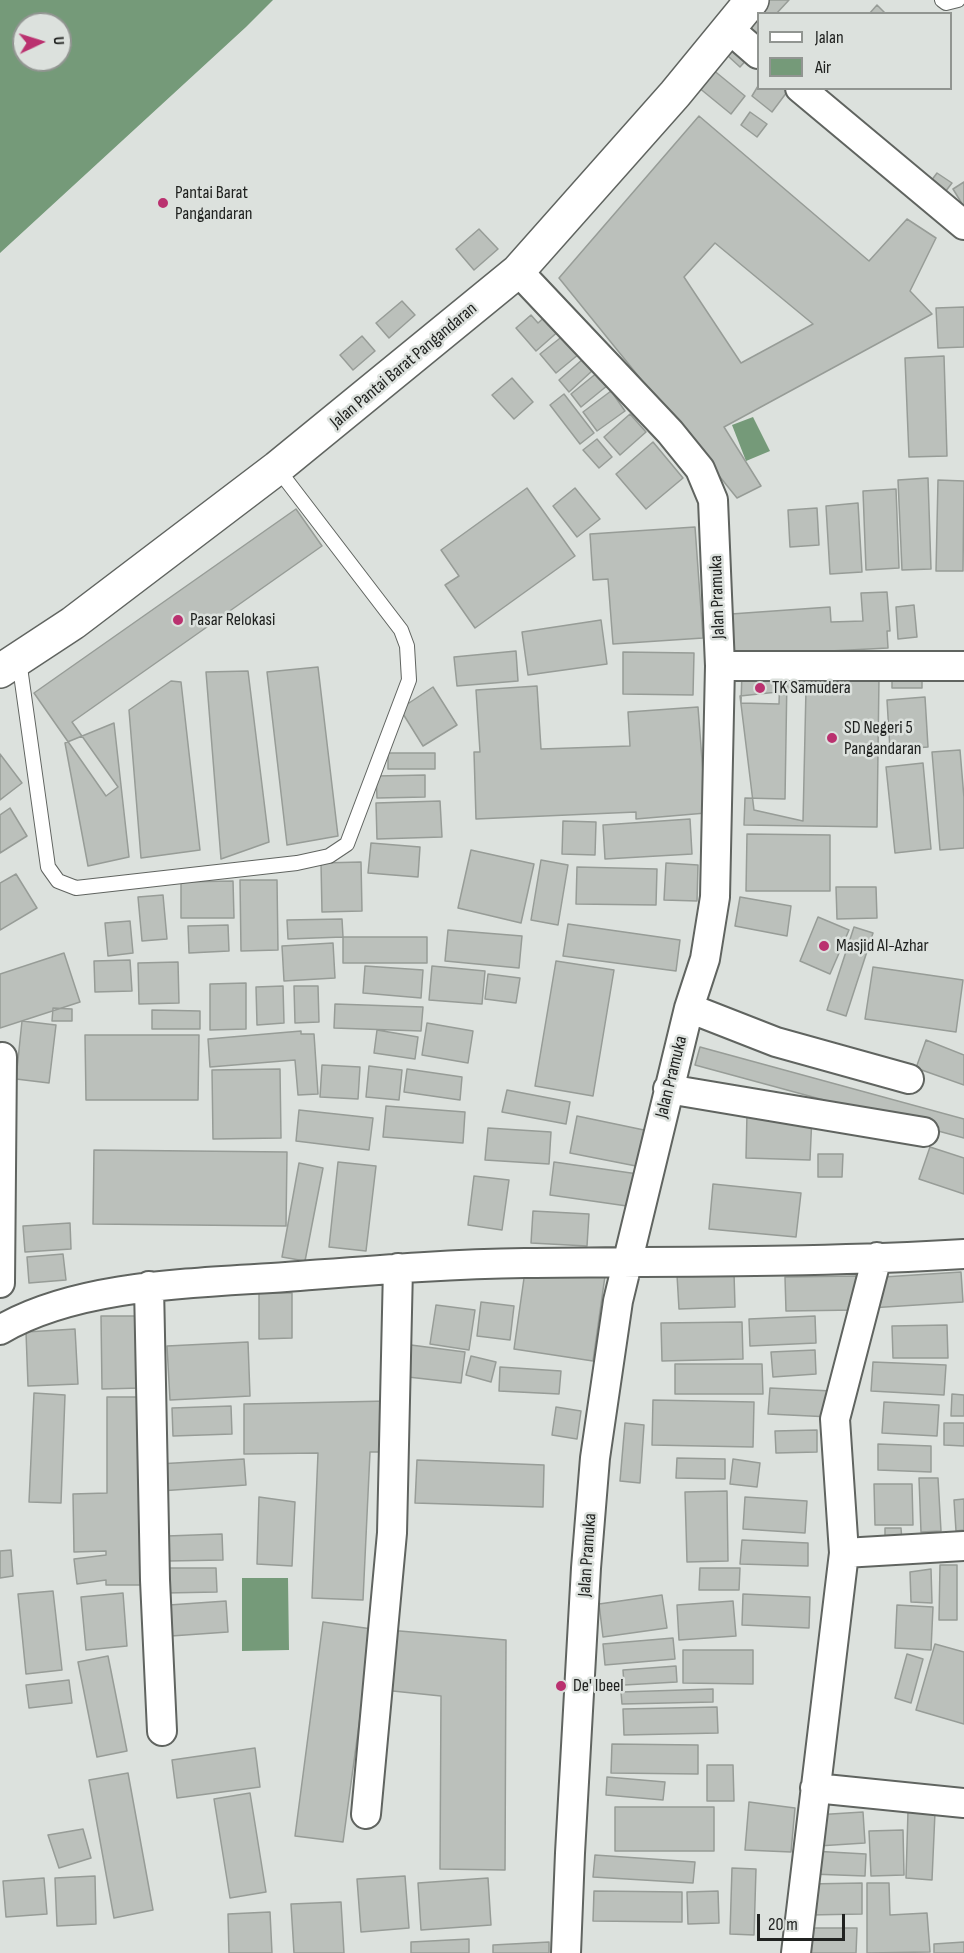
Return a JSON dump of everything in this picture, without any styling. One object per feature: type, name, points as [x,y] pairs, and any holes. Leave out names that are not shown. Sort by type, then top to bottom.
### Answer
[{"type":"street","name":"Jalan Pantai Barat Pangandaran","points":[[9,665],[73,623],[278,468],[518,271],[675,94],[752,0]]},
{"type":"street","points":[[728,28],[757,52]]},
{"type":"street","points":[[802,90],[964,225]]},
{"type":"street","name":"Jalan Pramuka","points":[[518,271],[670,432],[700,469],[713,500],[720,666],[715,897],[705,960],[689,1008],[668,1089],[618,1301],[595,1458],[586,1568],[566,1953]]},
{"type":"street","points":[[720,666],[964,666]]},
{"type":"street","points":[[689,1008],[776,1042],[909,1079]]},
{"type":"street","points":[[0,1283],[2,1057]]},
{"type":"street","points":[[668,1089],[924,1132]]},
{"type":"street","points":[[0,1330],[16,1320],[67,1302],[149,1286],[398,1268],[522,1263],[964,1254]]},
{"type":"street","points":[[796,1953],[844,1553],[835,1419],[877,1257]]},
{"type":"street","points":[[366,1814],[392,1533],[398,1268]]},
{"type":"street","points":[[149,1286],[155,1580],[162,1731]]},
{"type":"street","points":[[844,1553],[964,1546]]},
{"type":"street","points":[[815,1788],[964,1803]]},
{"type":"lane","points":[[942,0],[946,3],[958,0]]},
{"type":"lane","points":[[9,665],[48,867],[58,881],[76,888],[297,863],[329,856],[347,844],[409,680],[407,646],[401,630],[278,468]]},
{"type":"water","points":[[0,0],[273,0],[0,253]]},
{"type":"water","points":[[753,417],[770,451],[746,461],[732,425]]},
{"type":"water","points":[[242,1578],[288,1578],[289,1650],[242,1651]]},
{"type":"building","points":[[759,0],[789,0],[778,12],[757,12],[757,34],[741,19]]},
{"type":"building","points":[[877,5],[884,12],[871,12]]},
{"type":"building","points":[[739,44],[751,55],[740,67],[728,56]]},
{"type":"building","points":[[712,69],[745,96],[731,114],[698,87]]},
{"type":"building","points":[[757,88],[757,90],[788,90],[772,112],[752,96]]},
{"type":"building","points":[[750,112],[767,124],[757,137],[741,125]]},
{"type":"building","points":[[699,116],[869,261],[907,219],[936,238],[910,291],[932,314],[724,427],[761,486],[737,498],[559,278]],"holes":[[[715,243],[813,324],[741,363],[684,277]]]},
{"type":"building","points":[[937,173],[952,183],[942,196],[928,185]]},
{"type":"building","points":[[964,182],[964,207],[953,189]]},
{"type":"building","points":[[479,229],[498,249],[474,270],[456,249]]},
{"type":"building","points":[[402,301],[415,315],[389,338],[376,323]]},
{"type":"building","points":[[964,307],[964,347],[938,348],[936,308]]},
{"type":"building","points":[[548,314],[561,329],[536,351],[516,328],[531,315],[538,323]]},
{"type":"building","points":[[564,335],[579,354],[556,373],[540,354]]},
{"type":"building","points":[[362,336],[375,351],[353,370],[340,355]]},
{"type":"building","points":[[944,356],[947,456],[909,457],[905,358]]},
{"type":"building","points":[[583,359],[593,370],[569,392],[559,380]]},
{"type":"building","points":[[598,372],[608,385],[581,407],[571,394]]},
{"type":"building","points":[[512,378],[533,402],[514,419],[492,395]]},
{"type":"building","points":[[611,391],[625,411],[597,431],[583,412]]},
{"type":"building","points":[[564,394],[594,433],[580,444],[550,405]]},
{"type":"building","points":[[630,414],[646,432],[620,455],[604,437]]},
{"type":"building","points":[[597,439],[612,457],[599,468],[583,450]]},
{"type":"building","points":[[653,442],[683,478],[646,509],[616,474]]},
{"type":"building","points":[[928,478],[931,569],[902,570],[898,480]]},
{"type":"building","points":[[938,480],[964,481],[963,571],[936,571]]},
{"type":"building","points":[[527,488],[575,556],[475,628],[445,585],[459,576],[441,550]]},
{"type":"building","points":[[575,488],[600,519],[577,537],[553,506]]},
{"type":"building","points":[[896,489],[899,568],[866,570],[863,491]]},
{"type":"building","points":[[858,503],[862,572],[830,574],[826,506]]},
{"type":"building","points":[[817,508],[819,545],[790,547],[788,510]]},
{"type":"building","name":"Pasar Relokasi","points":[[296,509],[322,546],[72,722],[118,787],[106,796],[34,693]]},
{"type":"building","points":[[695,527],[703,638],[613,644],[608,579],[593,580],[590,534]]},
{"type":"building","points":[[887,592],[890,631],[887,631],[888,648],[733,656],[731,614],[830,607],[831,622],[863,621],[861,593]]},
{"type":"building","points":[[914,605],[917,637],[898,639],[896,607]]},
{"type":"building","points":[[601,620],[607,664],[528,675],[522,632]]},
{"type":"building","points":[[516,651],[518,681],[457,686],[454,657]]},
{"type":"building","points":[[623,652],[694,653],[693,695],[623,694]]},
{"type":"building","points":[[318,667],[338,836],[287,845],[267,672]]},
{"type":"building","points":[[248,671],[269,842],[221,859],[206,672]]},
{"type":"building","name":"TK Samudera","points":[[742,673],[780,673],[779,704],[741,703]]},
{"type":"building","points":[[922,674],[922,688],[892,688],[892,675]]},
{"type":"building","name":"SD Negeri 5 Pangandaran","points":[[787,676],[879,677],[877,827],[744,825],[745,798],[785,799]]},
{"type":"building","points":[[171,681],[181,682],[200,850],[141,858],[129,710]]},
{"type":"building","points":[[537,686],[541,749],[630,746],[628,712],[698,707],[706,813],[636,819],[636,812],[476,819],[474,752],[480,752],[476,690]]},
{"type":"building","points":[[433,687],[457,725],[423,746],[400,709]]},
{"type":"building","points":[[806,689],[803,821],[754,810],[740,696]]},
{"type":"building","points":[[925,697],[928,747],[890,750],[887,700]]},
{"type":"building","points":[[114,723],[129,857],[88,866],[65,743]]},
{"type":"building","points":[[960,750],[964,798],[964,848],[940,850],[932,752]]},
{"type":"building","points":[[388,753],[435,753],[435,769],[388,769]]},
{"type":"building","points":[[0,754],[22,783],[0,800]]},
{"type":"building","points":[[923,763],[931,849],[895,853],[886,767]]},
{"type":"building","points":[[425,775],[425,797],[377,798],[376,776]]},
{"type":"building","points":[[440,801],[442,837],[377,839],[376,803]]},
{"type":"building","points":[[10,808],[27,836],[0,853],[0,815]]},
{"type":"building","points":[[690,819],[692,854],[605,859],[603,825]]},
{"type":"building","points":[[563,821],[596,822],[595,855],[562,854]]},
{"type":"building","points":[[747,834],[830,835],[830,891],[746,891]]},
{"type":"building","points":[[371,843],[420,847],[418,877],[368,873]]},
{"type":"building","points":[[471,850],[534,864],[521,923],[458,908]]},
{"type":"building","points":[[541,860],[568,865],[558,925],[531,920]]},
{"type":"building","points":[[361,862],[362,911],[322,912],[321,863]]},
{"type":"building","points":[[666,863],[698,865],[697,901],[664,900]]},
{"type":"building","points":[[577,867],[657,869],[656,905],[576,904]]},
{"type":"building","points":[[16,874],[37,908],[0,930],[0,883]]},
{"type":"building","points":[[240,880],[277,880],[278,950],[241,951]]},
{"type":"building","points":[[233,881],[234,918],[181,918],[181,882]]},
{"type":"building","points":[[836,887],[876,887],[877,918],[837,919]]},
{"type":"building","points":[[163,895],[167,939],[142,941],[138,897]]},
{"type":"building","points":[[740,897],[791,906],[787,936],[735,926]]},
{"type":"building","name":"Masjid Al-Azhar","points":[[818,917],[849,930],[830,974],[800,961]]},
{"type":"building","points":[[342,919],[343,937],[288,939],[287,920]]},
{"type":"building","points":[[130,921],[133,953],[108,956],[105,923]]},
{"type":"building","points":[[568,924],[680,940],[676,971],[563,956]]},
{"type":"building","points":[[228,925],[229,951],[189,953],[188,926]]},
{"type":"building","points":[[854,927],[873,933],[846,1016],[827,1010]]},
{"type":"building","points":[[448,930],[522,936],[519,968],[445,961]]},
{"type":"building","points":[[343,937],[427,937],[427,963],[343,963]]},
{"type":"building","points":[[333,943],[335,978],[284,981],[282,946]]},
{"type":"building","points":[[64,953],[80,1002],[0,1028],[0,974]]},
{"type":"building","points":[[130,960],[132,991],[95,992],[94,961]]},
{"type":"building","points":[[556,961],[614,970],[593,1096],[535,1086]]},
{"type":"building","points":[[178,962],[179,1003],[139,1004],[138,963]]},
{"type":"building","points":[[365,966],[423,970],[421,998],[363,993]]},
{"type":"building","points":[[432,966],[485,971],[482,1004],[429,1000]]},
{"type":"building","points":[[873,967],[963,980],[956,1032],[865,1019]]},
{"type":"building","points":[[488,974],[520,978],[516,1003],[485,999]]},
{"type":"building","points":[[246,983],[246,1029],[210,1030],[210,984]]},
{"type":"building","points":[[283,986],[284,1023],[257,1025],[256,987]]},
{"type":"building","points":[[294,986],[318,986],[319,1022],[295,1023]]},
{"type":"building","points":[[335,1004],[423,1007],[421,1031],[334,1028]]},
{"type":"building","points":[[53,1008],[72,1009],[72,1021],[52,1021]]},
{"type":"building","points":[[152,1010],[200,1011],[200,1029],[152,1029]]},
{"type":"building","points":[[22,1021],[56,1025],[49,1083],[16,1079]]},
{"type":"building","points":[[427,1023],[473,1031],[468,1063],[422,1055]]},
{"type":"building","points":[[377,1030],[418,1037],[415,1059],[374,1053]]},
{"type":"building","points":[[301,1031],[301,1034],[314,1034],[318,1094],[298,1095],[295,1060],[210,1067],[208,1039]]},
{"type":"building","points":[[85,1035],[199,1035],[198,1100],[86,1100]]},
{"type":"building","points":[[926,1040],[964,1055],[964,1085],[916,1068]]},
{"type":"building","points":[[700,1047],[964,1119],[964,1138],[695,1065]]},
{"type":"building","points":[[322,1065],[360,1067],[358,1099],[320,1097]]},
{"type":"building","points":[[369,1066],[402,1070],[399,1100],[366,1097]]},
{"type":"building","points":[[280,1069],[281,1138],[213,1139],[212,1070]]},
{"type":"building","points":[[407,1069],[462,1077],[460,1100],[404,1092]]},
{"type":"building","points":[[507,1090],[570,1102],[566,1124],[502,1112]]},
{"type":"building","points":[[386,1106],[465,1112],[463,1143],[383,1137]]},
{"type":"building","points":[[299,1110],[373,1118],[369,1150],[296,1141]]},
{"type":"building","points":[[747,1113],[812,1115],[810,1160],[746,1158]]},
{"type":"building","points":[[577,1116],[644,1130],[636,1166],[570,1153]]},
{"type":"building","points":[[488,1128],[551,1132],[549,1164],[485,1160]]},
{"type":"building","points":[[930,1147],[964,1158],[964,1194],[919,1179]]},
{"type":"building","points":[[94,1150],[287,1152],[286,1226],[93,1224]]},
{"type":"building","points":[[818,1154],[843,1154],[842,1177],[818,1177]]},
{"type":"building","points":[[338,1162],[376,1166],[366,1251],[329,1247]]},
{"type":"building","points":[[554,1162],[638,1174],[634,1207],[550,1195]]},
{"type":"building","points":[[299,1163],[323,1168],[305,1261],[282,1257]]},
{"type":"building","points":[[474,1176],[509,1180],[502,1230],[468,1225]]},
{"type":"building","points":[[713,1184],[801,1193],[796,1237],[709,1229]]},
{"type":"building","points":[[533,1211],[589,1214],[587,1246],[531,1243]]},
{"type":"building","points":[[70,1223],[71,1249],[25,1252],[23,1226]]},
{"type":"building","points":[[63,1254],[66,1280],[29,1283],[27,1257]]},
{"type":"building","points":[[526,1264],[605,1276],[593,1361],[514,1349]]},
{"type":"building","points":[[961,1272],[963,1302],[870,1308],[868,1278]]},
{"type":"building","points":[[734,1273],[735,1307],[679,1309],[677,1275]]},
{"type":"building","points":[[856,1276],[857,1310],[786,1311],[785,1277]]},
{"type":"building","points":[[259,1293],[292,1293],[292,1338],[259,1339]]},
{"type":"building","points":[[481,1302],[514,1306],[510,1340],[477,1336]]},
{"type":"building","points":[[436,1305],[475,1310],[469,1350],[430,1344]]},
{"type":"building","points":[[101,1316],[140,1316],[141,1388],[102,1389]]},
{"type":"building","points":[[815,1316],[816,1343],[750,1346],[749,1319]]},
{"type":"building","points":[[742,1322],[743,1359],[662,1361],[661,1323]]},
{"type":"building","points":[[947,1325],[948,1358],[893,1358],[892,1326]]},
{"type":"building","points":[[75,1329],[78,1384],[28,1386],[26,1332]]},
{"type":"building","points":[[248,1342],[250,1396],[170,1400],[167,1346]]},
{"type":"building","points":[[411,1345],[465,1352],[461,1383],[408,1377]]},
{"type":"building","points":[[815,1350],[816,1374],[773,1377],[771,1352]]},
{"type":"building","points":[[471,1356],[496,1362],[491,1382],[466,1375]]},
{"type":"building","points":[[873,1362],[946,1365],[944,1395],[871,1391]]},
{"type":"building","points":[[675,1364],[762,1364],[763,1394],[675,1394]]},
{"type":"building","points":[[500,1367],[561,1371],[559,1394],[499,1391]]},
{"type":"building","points":[[770,1388],[832,1391],[831,1417],[768,1414]]},
{"type":"building","points":[[34,1393],[65,1395],[61,1503],[29,1502]]},
{"type":"building","points":[[952,1394],[964,1395],[964,1416],[951,1416]]},
{"type":"building","points":[[107,1397],[148,1397],[147,1585],[106,1585],[106,1580],[77,1584],[74,1559],[106,1555],[106,1551],[74,1552],[73,1494],[107,1493]]},
{"type":"building","points":[[653,1400],[754,1402],[753,1447],[652,1445]]},
{"type":"building","points":[[389,1401],[389,1452],[370,1452],[363,1600],[312,1598],[318,1453],[244,1454],[244,1404]]},
{"type":"building","points":[[884,1402],[939,1405],[937,1436],[882,1433]]},
{"type":"building","points":[[231,1406],[232,1434],[173,1436],[172,1408]]},
{"type":"building","points":[[556,1407],[581,1411],[577,1439],[552,1435]]},
{"type":"building","points":[[625,1423],[644,1425],[640,1483],[620,1481]]},
{"type":"building","points":[[944,1423],[964,1423],[964,1446],[944,1445]]},
{"type":"building","points":[[817,1430],[817,1452],[776,1453],[775,1431]]},
{"type":"building","points":[[878,1444],[931,1446],[931,1472],[878,1470]]},
{"type":"building","points":[[677,1458],[725,1459],[725,1479],[676,1478]]},
{"type":"building","points":[[244,1459],[246,1485],[160,1491],[158,1464]]},
{"type":"building","points":[[733,1459],[760,1463],[757,1487],[730,1484]]},
{"type":"building","points":[[417,1460],[544,1465],[543,1507],[415,1503]]},
{"type":"building","points":[[919,1478],[938,1478],[941,1531],[921,1532]]},
{"type":"building","points":[[874,1484],[912,1484],[913,1525],[875,1525]]},
{"type":"building","points":[[727,1491],[728,1561],[687,1562],[685,1492]]},
{"type":"building","points":[[259,1497],[295,1502],[292,1566],[257,1564]]},
{"type":"building","points":[[745,1497],[807,1501],[805,1533],[743,1529]]},
{"type":"building","points":[[964,1499],[964,1530],[956,1531],[954,1500]]},
{"type":"building","points":[[885,1528],[901,1528],[902,1541],[885,1541]]},
{"type":"building","points":[[222,1534],[223,1560],[168,1561],[167,1536]]},
{"type":"building","points":[[742,1540],[808,1543],[808,1566],[740,1564]]},
{"type":"building","points":[[11,1550],[13,1576],[0,1578],[0,1551]]},
{"type":"building","points":[[940,1565],[957,1565],[957,1620],[939,1620]]},
{"type":"building","points":[[165,1568],[216,1568],[217,1592],[165,1593]]},
{"type":"building","points":[[700,1568],[740,1568],[739,1590],[699,1590]]},
{"type":"building","points":[[931,1569],[932,1603],[911,1602],[910,1572]]},
{"type":"building","points":[[53,1591],[62,1670],[26,1674],[18,1594]]},
{"type":"building","points":[[123,1593],[127,1646],[86,1650],[81,1597]]},
{"type":"building","points":[[743,1594],[810,1597],[809,1628],[742,1625]]},
{"type":"building","points":[[662,1595],[667,1628],[603,1637],[599,1604]]},
{"type":"building","points":[[226,1601],[228,1632],[171,1636],[169,1605]]},
{"type":"building","points":[[733,1601],[736,1636],[679,1640],[677,1605]]},
{"type":"building","points":[[897,1605],[933,1607],[931,1650],[895,1648]]},
{"type":"building","points":[[323,1622],[372,1629],[343,1842],[295,1836]]},
{"type":"building","points":[[388,1630],[506,1640],[505,1870],[440,1869],[441,1696],[383,1690]]},
{"type":"building","points":[[673,1638],[675,1659],[605,1665],[603,1644]]},
{"type":"building","points":[[935,1644],[964,1652],[964,1724],[916,1710]]},
{"type":"building","points":[[683,1650],[753,1650],[753,1684],[683,1683]]},
{"type":"building","points":[[907,1654],[923,1659],[911,1703],[895,1698]]},
{"type":"building","points":[[108,1656],[127,1751],[97,1757],[78,1662]]},
{"type":"building","points":[[676,1666],[677,1682],[624,1685],[623,1670]]},
{"type":"building","points":[[69,1680],[72,1703],[29,1708],[26,1685]]},
{"type":"building","points":[[713,1689],[713,1702],[622,1704],[621,1692]]},
{"type":"building","points":[[717,1707],[718,1733],[624,1735],[623,1709]]},
{"type":"building","points":[[612,1744],[698,1745],[698,1774],[611,1773]]},
{"type":"building","points":[[255,1748],[260,1787],[177,1798],[172,1760]]},
{"type":"building","points":[[707,1765],[733,1765],[734,1801],[707,1801]]},
{"type":"building","points":[[128,1773],[153,1910],[114,1918],[89,1780]]},
{"type":"building","points":[[607,1777],[665,1782],[663,1800],[606,1795]]},
{"type":"building","points":[[250,1793],[266,1892],[230,1898],[214,1799]]},
{"type":"building","points":[[749,1802],[795,1808],[791,1852],[745,1850]]},
{"type":"building","points":[[615,1807],[714,1807],[714,1851],[615,1851]]},
{"type":"building","points":[[908,1811],[935,1812],[932,1880],[906,1878]]},
{"type":"building","points":[[863,1812],[865,1843],[818,1846],[815,1815]]},
{"type":"building","points":[[83,1829],[91,1858],[59,1868],[48,1835]]},
{"type":"building","points":[[903,1830],[904,1875],[871,1876],[869,1831]]},
{"type":"building","points":[[812,1851],[866,1854],[865,1876],[811,1874]]},
{"type":"building","points":[[595,1855],[695,1862],[693,1883],[593,1877]]},
{"type":"building","points":[[732,1868],[756,1869],[754,1935],[730,1934]]},
{"type":"building","points":[[95,1876],[96,1924],[57,1926],[55,1878]]},
{"type":"building","points":[[405,1876],[409,1928],[361,1932],[357,1879]]},
{"type":"building","points":[[44,1878],[47,1914],[6,1917],[3,1881]]},
{"type":"building","points":[[488,1878],[491,1925],[421,1930],[418,1883]]},
{"type":"building","points":[[862,1883],[862,1914],[808,1915],[808,1884]]},
{"type":"building","points":[[867,1883],[889,1883],[890,1915],[927,1913],[930,1952],[867,1953]]},
{"type":"building","points":[[594,1891],[682,1892],[682,1922],[593,1921]]},
{"type":"building","points":[[718,1891],[719,1923],[688,1924],[687,1892]]},
{"type":"building","points":[[341,1902],[344,1953],[294,1953],[291,1904]]},
{"type":"building","points":[[270,1912],[272,1953],[229,1953],[228,1914]]},
{"type":"building","points":[[807,1928],[857,1928],[856,1953],[807,1953]]},
{"type":"building","points":[[469,1939],[469,1953],[411,1953],[411,1942]]},
{"type":"building","points":[[549,1942],[549,1953],[493,1953],[493,1945]]},
{"type":"building","points":[[964,1942],[964,1953],[934,1953],[934,1944]]},
{"type":"place","name":"Pantai Barat Pangandaran","points":[[163,203]]},
{"type":"place","name":"Pasar Relokasi","points":[[178,620]]},
{"type":"place","name":"TK Samudera","points":[[760,688]]},
{"type":"place","name":"SD Negeri 5 Pangandaran","points":[[832,738]]},
{"type":"place","name":"Masjid Al-Azhar","points":[[824,946]]},
{"type":"place","name":"De' Ibeel","points":[[561,1686]]}]
